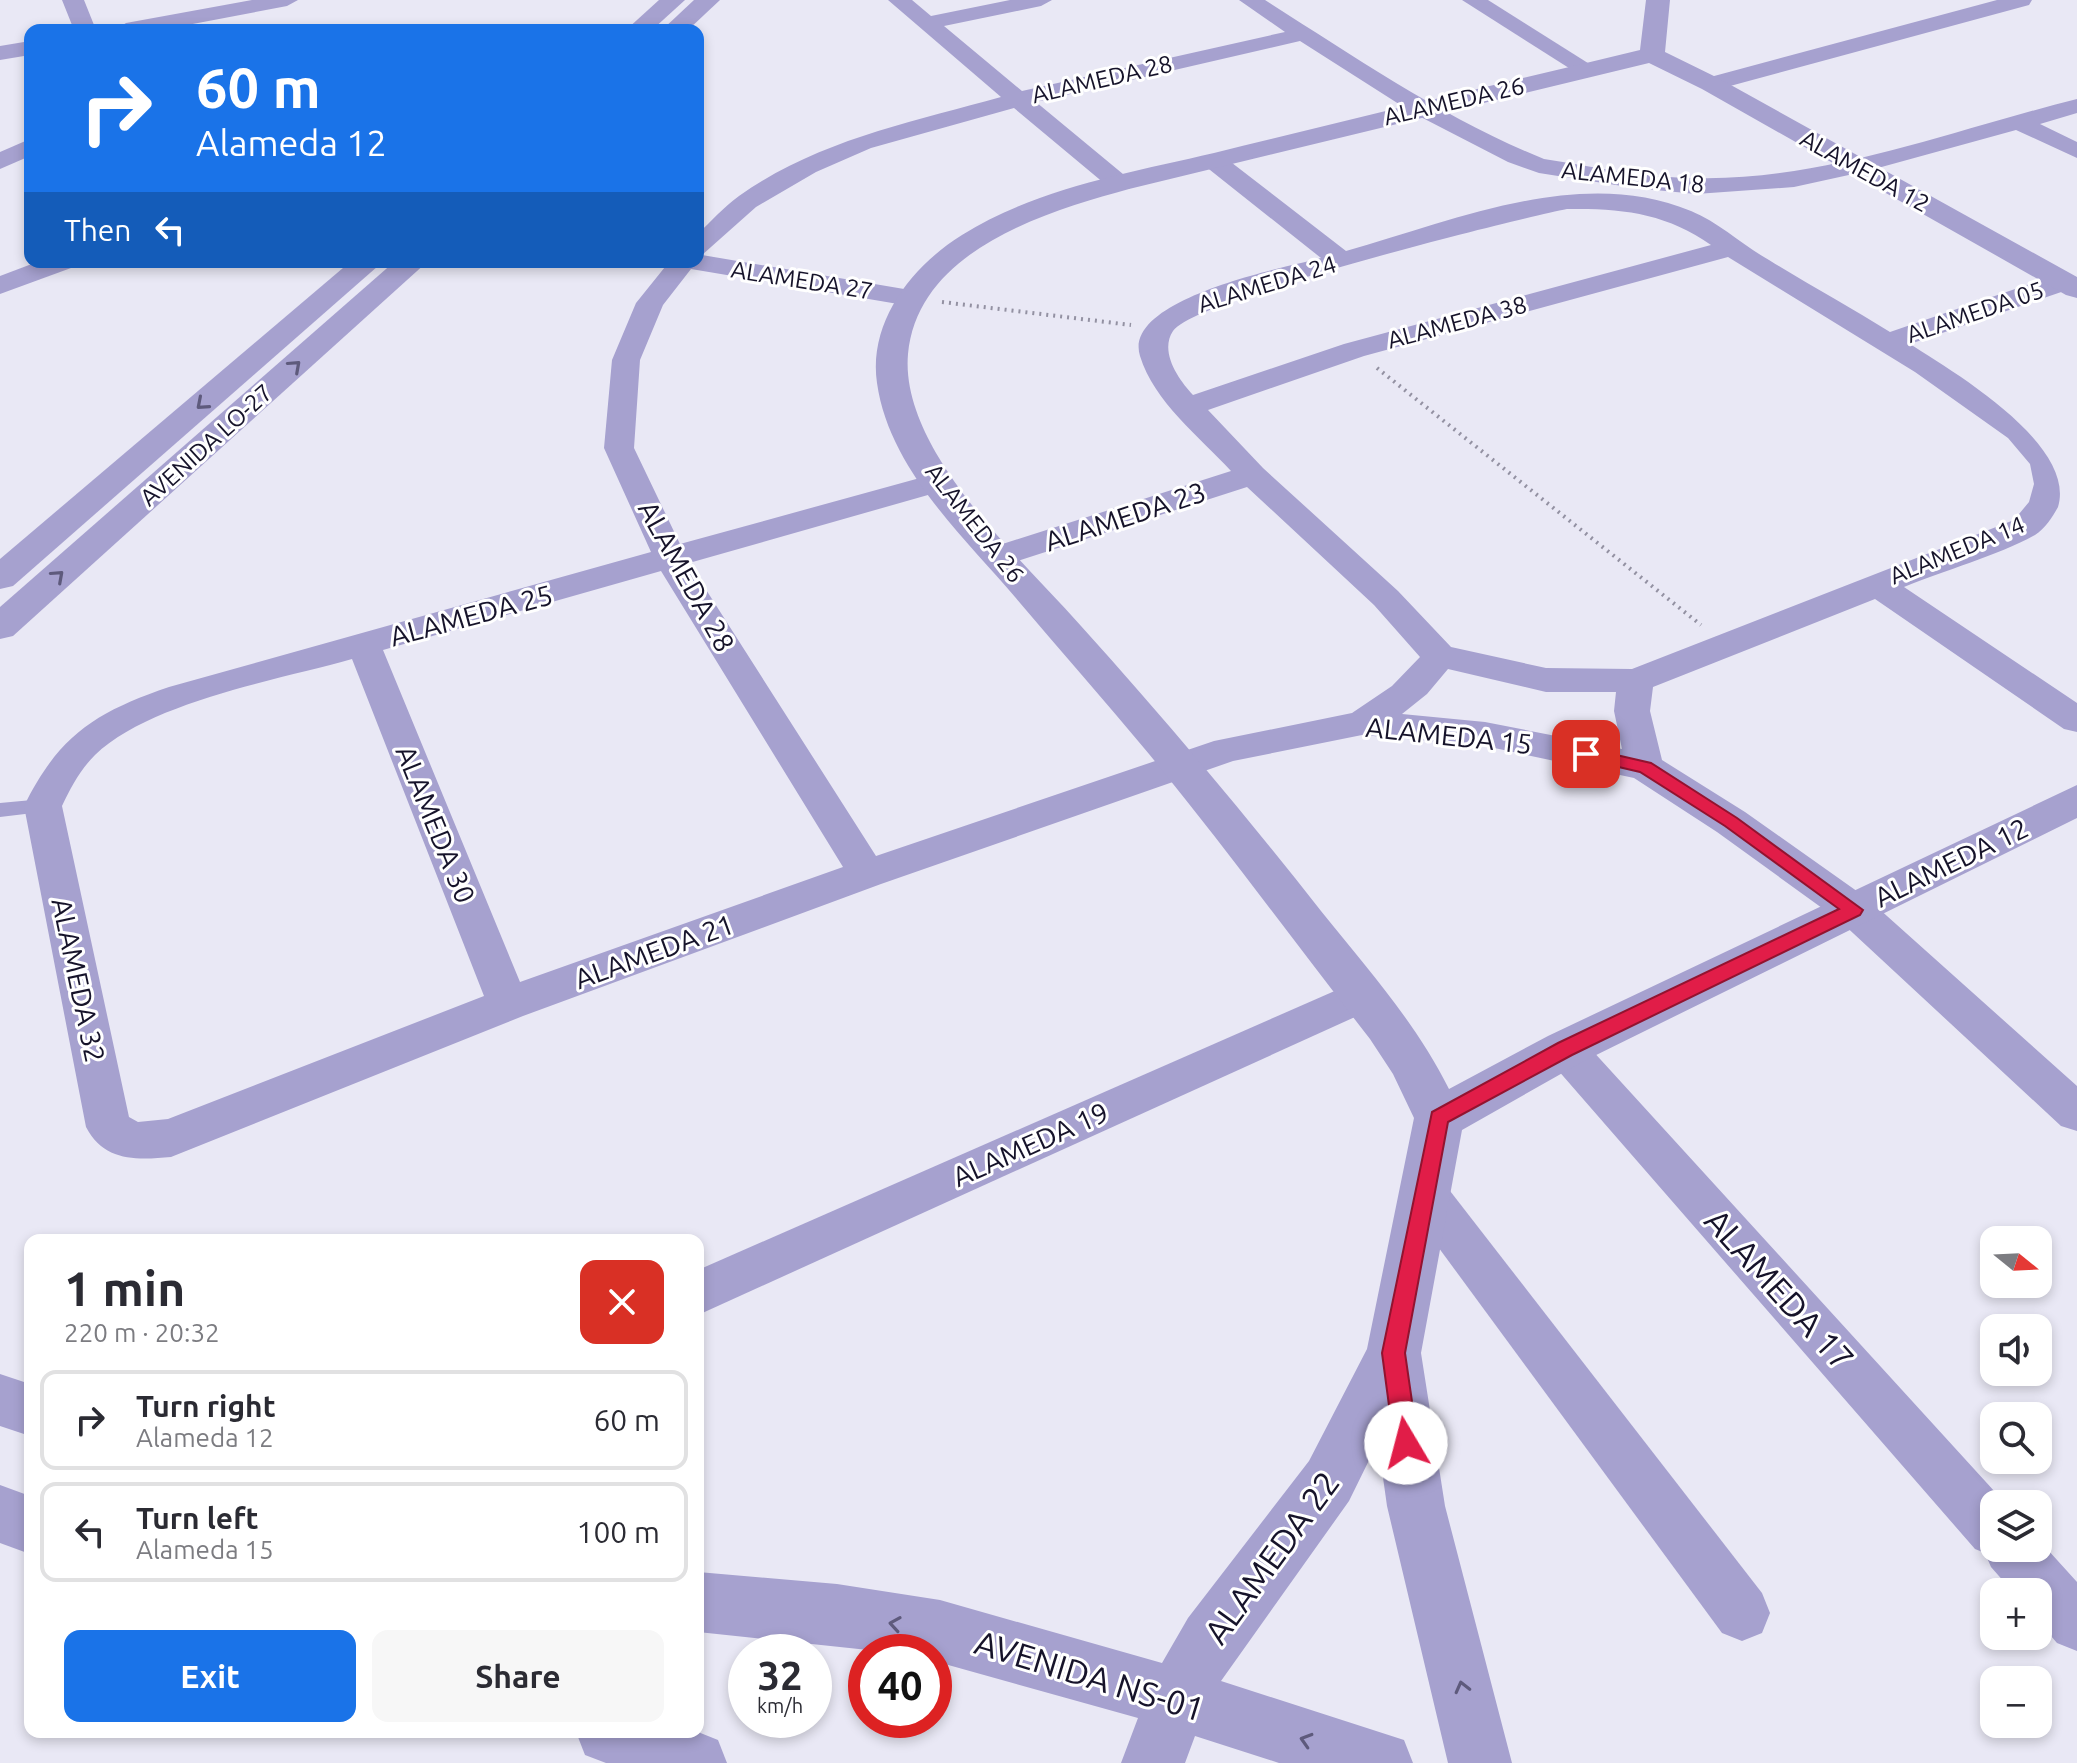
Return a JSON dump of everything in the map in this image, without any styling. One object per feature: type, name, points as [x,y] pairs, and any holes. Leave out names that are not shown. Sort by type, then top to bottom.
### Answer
[{"type":"street","points":[[73,0],[83,24]]},
{"type":"street","points":[[645,24],[673,0]]},
{"type":"street","points":[[681,24],[708,0]]},
{"type":"street","points":[[899,0],[1120,184]]},
{"type":"street","points":[[929,23],[1041,0]]},
{"type":"street","name":"ALAMEDA 18","points":[[1250,0],[1421,108],[1539,166],[1696,186],[1752,184],[1858,166],[2077,106]]},
{"type":"street","points":[[1473,0],[1588,70]]},
{"type":"street","points":[[1652,55],[1658,0]]},
{"type":"street","points":[[1711,84],[2021,0]]},
{"type":"street","points":[[167,24],[295,5]]},
{"type":"street","name":"ALAMEDA 28","points":[[704,242],[747,202],[807,167],[873,139],[1018,99],[1303,34]]},
{"type":"street","points":[[0,53],[24,49]]},
{"type":"street","name":"ALAMEDA 26","points":[[1439,1118],[1412,1063],[1362,995],[1180,765],[938,482],[897,404],[893,366],[901,312],[945,261],[990,231],[1050,205],[1120,184],[1421,108],[1652,55]]},
{"type":"street","name":"ALAMEDA 12","points":[[1652,55],[1711,84],[2070,286]]},
{"type":"street","points":[[2018,122],[2077,151]]},
{"type":"street","points":[[0,162],[24,150]]},
{"type":"street","points":[[1214,161],[1342,261]]},
{"type":"street","points":[[1538,206],[1544,193],[1539,166]]},
{"type":"street","points":[[1686,218],[1696,186]]},
{"type":"street","name":"ALAMEDA 24","points":[[1159,328],[1179,312],[1201,302],[1538,206],[1592,201],[1686,218]]},
{"type":"street","name":"ALAMEDA 14","points":[[1439,656],[1546,680],[1636,681],[2025,527],[2045,509],[2050,491],[2040,454],[2019,431],[1888,342],[1730,248],[1686,218]]},
{"type":"street","name":"ALAMEDA 38","points":[[1188,407],[1354,350],[1730,248]]},
{"type":"street","name":"ALAMEDA 27","points":[[704,264],[910,298]]},
{"type":"street","points":[[0,286],[46,268]]},
{"type":"street","name":"AVENIDA LO-27","points":[[0,578],[361,268]]},
{"type":"street","name":"AVENIDA LO-27","points":[[0,627],[405,268]]},
{"type":"street","name":"ALAMEDA 28","points":[[678,268],[650,303],[626,360],[619,448],[671,560],[867,874]]},
{"type":"street","name":"ALAMEDA 05","points":[[1888,342],[2070,286]]},
{"type":"street","points":[[1159,328],[1153,353],[1158,368],[1188,407],[1252,475],[1386,598],[1439,656],[1425,678],[1400,700],[1362,723]]},
{"type":"street","name":"ALAMEDA 23","points":[[999,556],[1252,475]]},
{"type":"street","name":"ALAMEDA 25","points":[[43,806],[56,776],[73,753],[96,732],[128,713],[938,482]]},
{"type":"street","points":[[1876,584],[2077,720]]},
{"type":"street","name":"ALAMEDA 30","points":[[364,645],[508,1004]]},
{"type":"street","points":[[1636,681],[1632,711],[1645,767]]},
{"type":"street","name":"ALAMEDA 15","points":[[1180,765],[1227,750],[1362,723],[1485,734],[1645,767],[1731,822],[1854,910],[2077,1113]]},
{"type":"street","name":"ALAMEDA 21","points":[[131,1142],[171,1138],[508,1004],[1180,765]]},
{"type":"street","name":"ALAMEDA 12","points":[[1439,1118],[1565,1049],[2077,800]]},
{"type":"street","name":"ALAMEDA 32","points":[[43,806],[109,1127],[131,1142]]},
{"type":"street","name":"ALAMEDA 19","points":[[704,1290],[1362,995]]},
{"type":"street","name":"ALAMEDA 17","points":[[1565,1049],[1980,1514]]},
{"type":"street","name":"ALAMEDA 22","points":[[1153,1763],[1176,1700],[1210,1640],[1329,1481],[1394,1353],[1439,1118]]},
{"type":"street","points":[[1424,1192],[1742,1613]]},
{"type":"street","name":"ALAMEDA 22","points":[[1394,1353],[1416,1506],[1480,1763]]},
{"type":"street","points":[[0,1400],[24,1408]]},
{"type":"street","points":[[0,1514],[24,1523]]},
{"type":"street","points":[[2023,1562],[2077,1623]]},
{"type":"street","name":"AVENIDA NS-01","points":[[704,1602],[781,1608],[900,1624],[973,1639],[1381,1763]]},
{"type":"street","points":[[625,1738],[695,1763]]},
{"type":"lane","points":[[0,810],[43,806]]},
{"type":"path","points":[[910,298],[1159,328]]},
{"type":"path","points":[[1354,350],[1725,644]]},
{"type":"route","points":[[1406,1443],[1394,1353],[1439,1118],[1565,1049],[1854,910],[1731,822],[1645,767],[1586,754]]}]
